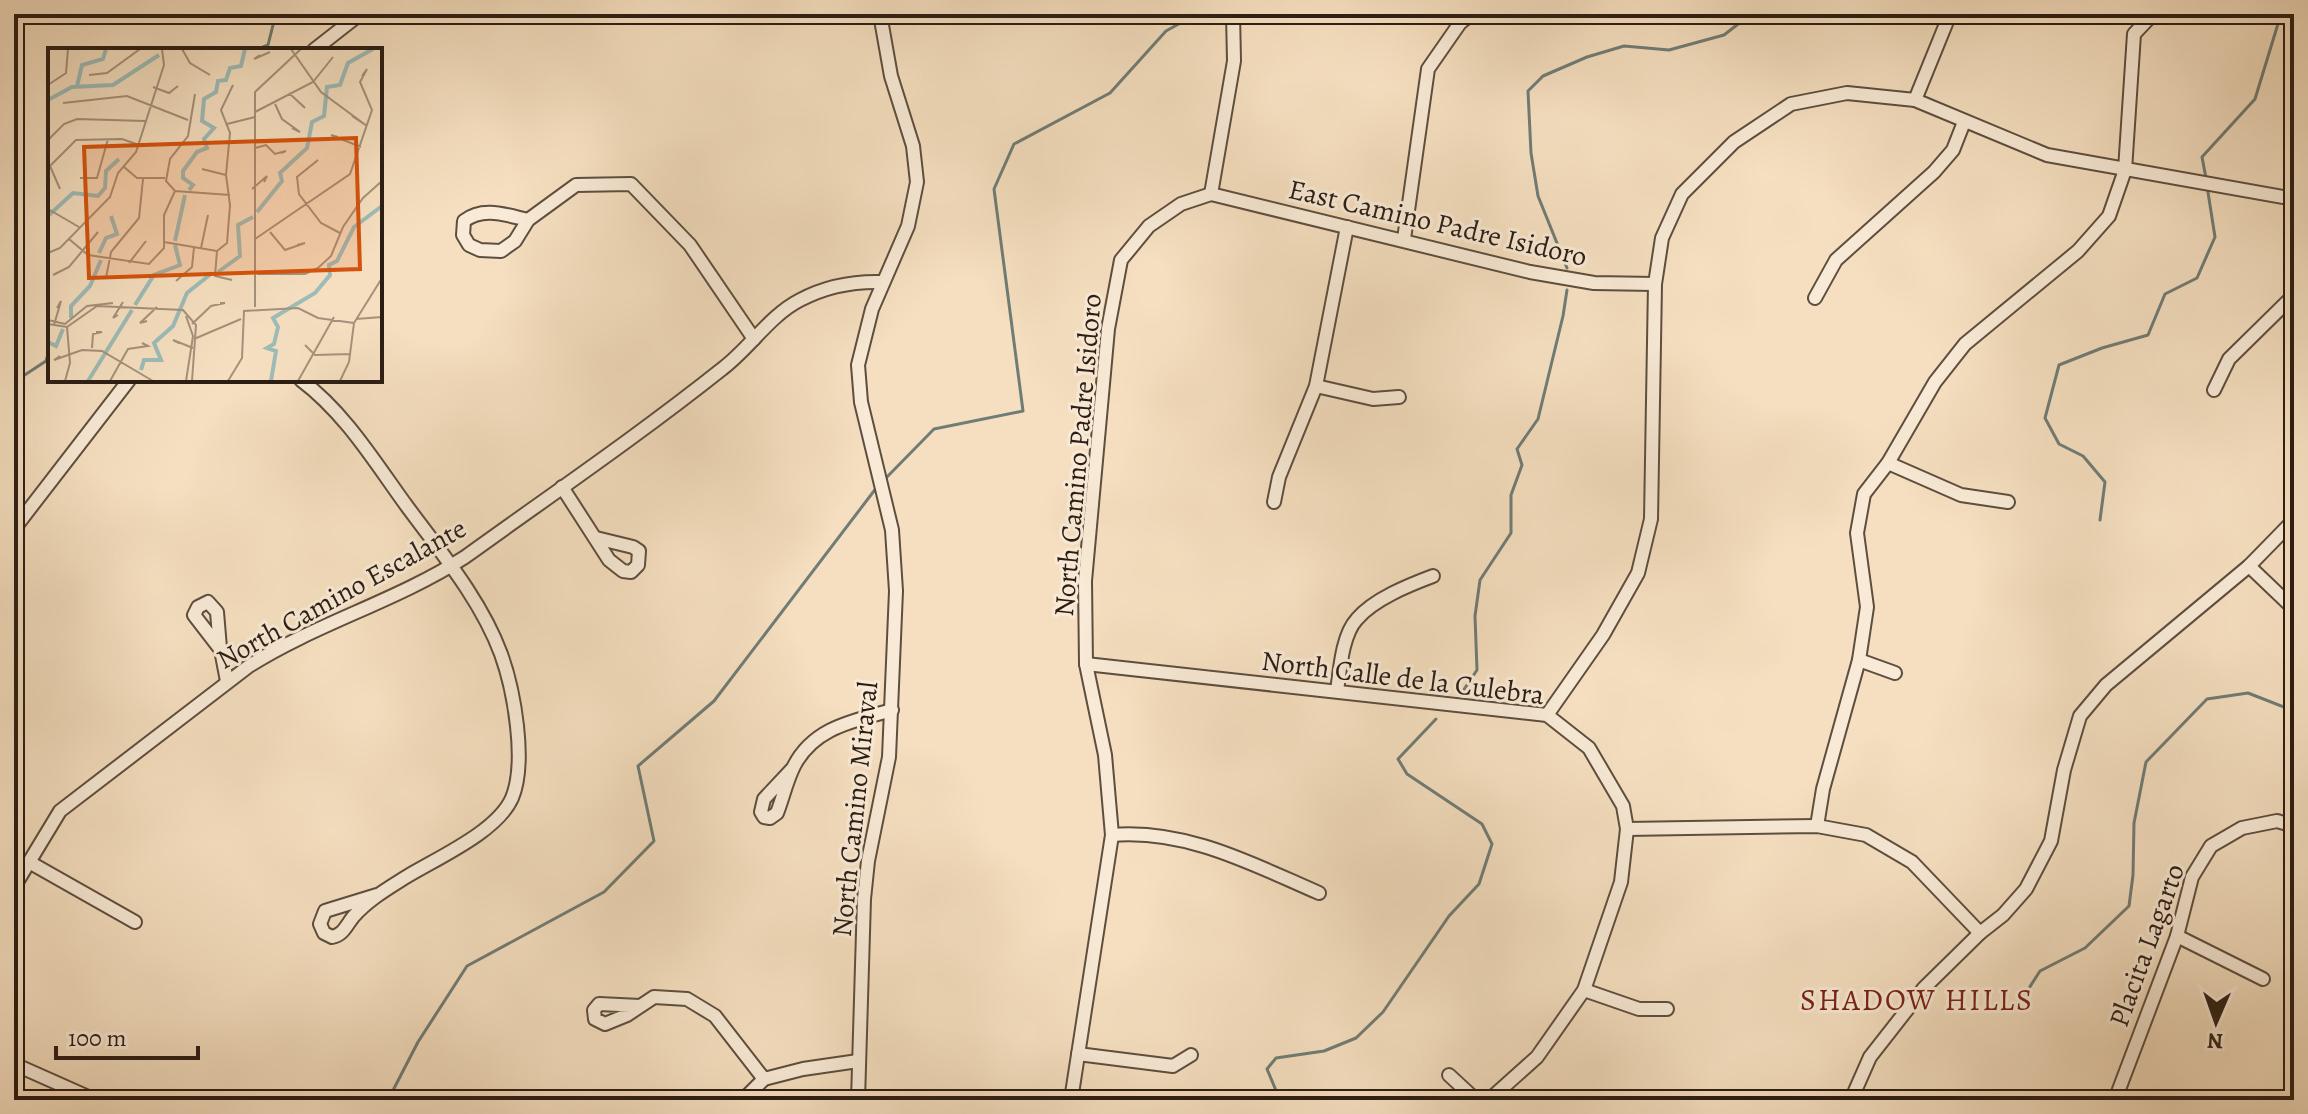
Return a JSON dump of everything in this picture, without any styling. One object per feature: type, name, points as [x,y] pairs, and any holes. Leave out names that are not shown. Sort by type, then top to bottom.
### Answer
[{"type":"street","points":[[317,48],[360,14]]},
{"type":"street","name":"North Camino Miraval","points":[[858,1100],[866,880],[886,779],[896,591],[894,548],[887,506],[861,402],[859,353],[883,282],[908,226],[917,170],[913,146],[888,65],[880,14]]},
{"type":"street","points":[[1211,194],[1234,61],[1233,14]]},
{"type":"street","points":[[1404,239],[1428,69],[1460,23],[1471,14]]},
{"type":"street","points":[[1915,100],[1950,14]]},
{"type":"street","points":[[1817,826],[1823,789],[1859,660],[1867,607],[1857,533],[1864,494],[1888,463],[1935,382],[1965,344],[2078,251],[2109,216],[2125,170],[2134,34],[2153,14]]},
{"type":"street","points":[[1547,715],[1603,635],[1638,573],[1651,519],[1655,284],[1662,238],[1682,194],[1734,142],[1791,104],[1847,93],[1915,100],[2047,155],[2294,199]]},
{"type":"street","points":[[1815,298],[1836,260],[1934,172],[1953,150],[1964,122]]},
{"type":"street","points":[[528,220],[489,212],[473,214],[464,221],[463,235],[469,245],[480,250],[501,251],[515,241],[528,220],[576,185],[631,184],[690,245],[754,339]]},
{"type":"street","name":"East Camino Padre Isidoro","points":[[1211,194],[1530,272],[1594,283],[1655,284]]},
{"type":"street","name":"North Camino Padre Isidoro","points":[[1071,1100],[1112,835],[1105,755],[1086,664],[1085,581],[1108,329],[1121,260],[1149,226],[1181,204],[1211,194]]},
{"type":"street","points":[[1274,502],[1279,477],[1316,386],[1347,227]]},
{"type":"street","name":"North Camino Escalante","points":[[14,887],[60,811],[227,681],[272,652],[451,566],[724,368],[783,310],[803,298],[847,284],[883,282]]},
{"type":"street","points":[[2214,390],[2229,359],[2294,295]]},
{"type":"street","points":[[14,529],[127,382]]},
{"type":"street","points":[[303,382],[341,417],[451,566],[486,626],[504,665],[519,746],[515,789],[493,823],[377,895],[339,935],[332,937],[324,933],[321,919],[327,910],[377,895]]},
{"type":"street","points":[[1316,386],[1373,399],[1399,397]]},
{"type":"street","points":[[1888,463],[1961,495],[2008,502]]},
{"type":"street","points":[[562,487],[596,538]]},
{"type":"street","points":[[1851,1100],[1870,1057],[1924,988],[2003,915],[2026,889],[2051,841],[2064,770],[2080,716],[2106,685],[2249,566],[2294,520]]},
{"type":"street","points":[[2249,566],[2294,609]]},
{"type":"street","points":[[1337,691],[1342,654],[1355,620],[1397,590],[1433,576]]},
{"type":"street","points":[[221,650],[227,681]]},
{"type":"street","points":[[1859,660],[1895,673]]},
{"type":"street","name":"North Calle de la Culebra","points":[[1086,664],[1547,715],[1589,748],[1623,806],[1627,829],[1621,882],[1584,990],[1537,1057],[1489,1100]]},
{"type":"street","points":[[793,768],[806,748],[824,732],[892,710]]},
{"type":"street","name":"Placita Lagarto","points":[[2115,1100],[2177,936],[2192,877],[2211,846],[2242,828],[2277,821],[2294,826]]},
{"type":"street","points":[[1627,829],[1817,826],[1866,835],[1912,862],[1980,933]]},
{"type":"street","points":[[1112,835],[1135,833],[1209,845],[1319,893]]},
{"type":"street","points":[[29,862],[135,922]]},
{"type":"street","points":[[2177,936],[2263,979]]},
{"type":"street","points":[[1584,990],[1639,1009],[1667,1009]]},
{"type":"street","points":[[640,1006],[654,997],[687,999],[715,1016],[764,1079]]},
{"type":"street","points":[[1078,1054],[1173,1066],[1191,1055]]},
{"type":"street","points":[[743,1099],[764,1079],[803,1069],[858,1061]]},
{"type":"street","points":[[14,1064],[95,1100]]},
{"type":"street","points":[[1449,1075],[1476,1100]]},
{"type":"waterway","points":[[261,48],[268,45],[273,25],[271,14]]},
{"type":"waterway","points":[[885,479],[934,429],[1023,411],[994,189],[1014,144],[1110,93],[1166,31],[1193,16],[1218,14]]},
{"type":"waterway","points":[[1567,268],[1538,196],[1531,153],[1528,91],[1543,76],[1587,57],[1624,46],[1669,50],[1724,35],[1751,14]]},
{"type":"waterway","points":[[2206,178],[2202,157],[2255,99],[2281,14]]},
{"type":"waterway","points":[[2100,520],[2105,482],[2083,456],[2059,444],[2045,418],[2059,365],[2148,335],[2165,294],[2197,278],[2215,237],[2207,186]]},
{"type":"waterway","points":[[1463,691],[1477,670],[1475,616],[1480,580],[1511,533],[1511,495],[1522,465],[1517,449],[1538,419],[1567,290]]},
{"type":"waterway","points":[[14,382],[46,361],[48,354]]},
{"type":"waterway","points":[[388,1100],[418,1042],[467,966],[604,892],[654,841],[638,766],[714,701],[877,487]]},
{"type":"waterway","points":[[2017,1007],[2040,971],[2085,948],[2129,906],[2134,823],[2146,762],[2207,699],[2248,693],[2294,711]]},
{"type":"waterway","points":[[1280,1100],[1267,1069],[1276,1058],[1324,1051],[1356,1038],[1383,1012],[1449,916],[1479,884],[1492,844],[1482,824],[1407,774],[1398,759],[1436,719]]},
{"type":"district","name":"SHADOW HILLS","points":[[1917,1000]]}]
